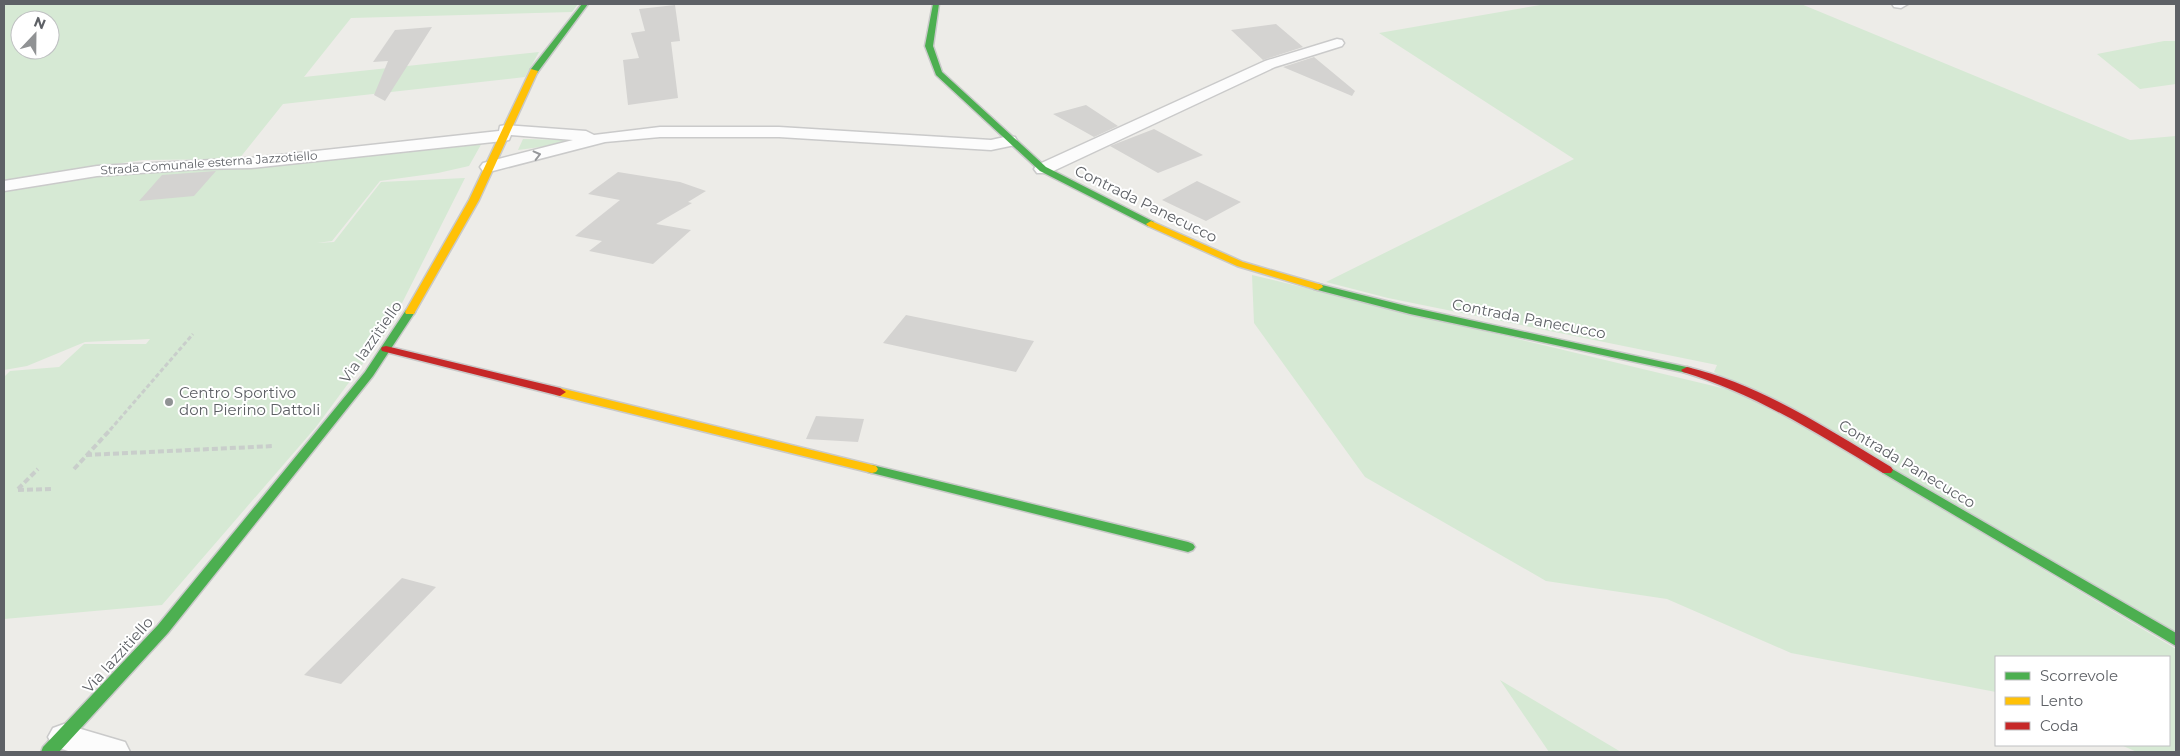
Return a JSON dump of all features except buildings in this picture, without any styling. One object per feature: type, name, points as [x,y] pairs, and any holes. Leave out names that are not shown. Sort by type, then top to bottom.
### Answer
[{"type":"street","name":"Via Iazzitiello","points":[[57,744],[163,628],[369,374],[418,298],[474,200],[536,67],[585,4]]},
{"type":"street","name":"Contrada Panecucco","points":[[936,4],[929,46],[939,73],[1010,141],[1043,169],[1192,244],[1268,272],[1426,312],[1653,360],[1734,384],[1777,405],[2176,640]]},
{"type":"street","points":[[1043,169],[1270,64],[1337,43]]},
{"type":"street","points":[[489,167],[605,138],[660,132],[779,132],[991,145],[1010,141]]},
{"type":"street","name":"Strada Comunale esterna Jazzotiello","points":[[4,186],[97,171],[251,163],[505,133],[605,138]]},
{"type":"street","points":[[386,349],[1188,547]]},
{"type":"street","points":[[57,744],[114,752]]},
{"type":"path","points":[[74,469],[129,410],[194,334]]},
{"type":"path","points":[[86,455],[284,446]]},
{"type":"path","points":[[38,470],[18,490],[51,489]]},
{"type":"green space","points":[[4,4],[578,4],[572,12],[351,18],[304,77],[539,52],[525,77],[283,104],[239,159],[143,160],[4,180]]},
{"type":"green space","points":[[1546,4],[1801,4],[2130,140],[2176,136],[2176,640],[1714,372],[1717,365],[1388,298],[1326,282],[1574,159],[1379,33]]},
{"type":"green space","points":[[2164,41],[2176,41],[2176,84],[2140,89],[2097,54]]},
{"type":"green space","points":[[523,139],[572,140],[571,143],[518,150]]},
{"type":"green space","name":"Centro Sportivo don Pierino Dattoli","points":[[483,141],[469,166],[438,173],[380,181],[332,241],[317,243],[334,242],[381,182],[465,178],[390,327],[316,427],[162,605],[4,619],[4,377],[10,371],[59,367],[84,344],[146,344],[150,339],[85,342],[27,366],[4,370],[4,190],[105,175]]},
{"type":"green space","points":[[1252,275],[1751,395],[2176,649],[2176,752],[2137,752],[2123,746],[2170,746],[2170,656],[1995,656],[1995,692],[1791,653],[1667,599],[1546,581],[1365,477],[1254,323]]},
{"type":"green space","points":[[1500,680],[1621,752],[1549,752]]},
{"type":"traffic: fast","points":[[534,71],[585,4]]},
{"type":"traffic: fast","points":[[936,4],[929,46],[939,73],[1043,169],[1151,224]]},
{"type":"traffic: fast","points":[[1318,287],[1410,310],[1687,370]]},
{"type":"traffic: fast","points":[[49,752],[163,629],[369,374],[410,312]]},
{"type":"traffic: fast","points":[[872,469],[1188,547]]},
{"type":"traffic: fast","points":[[1887,470],[2176,640]]},
{"type":"traffic: slow","points":[[410,312],[474,200],[534,71]]},
{"type":"traffic: slow","points":[[1151,224],[1240,264],[1318,287]]},
{"type":"traffic: slow","points":[[560,392],[872,469]]},
{"type":"traffic: jam","points":[[386,349],[560,392]]},
{"type":"traffic: jam","points":[[1687,370],[1740,388],[1790,412],[1887,470]]},
{"type":"place","name":"Centro Sportivo don Pierino Dattoli","points":[[169,402]]}]
